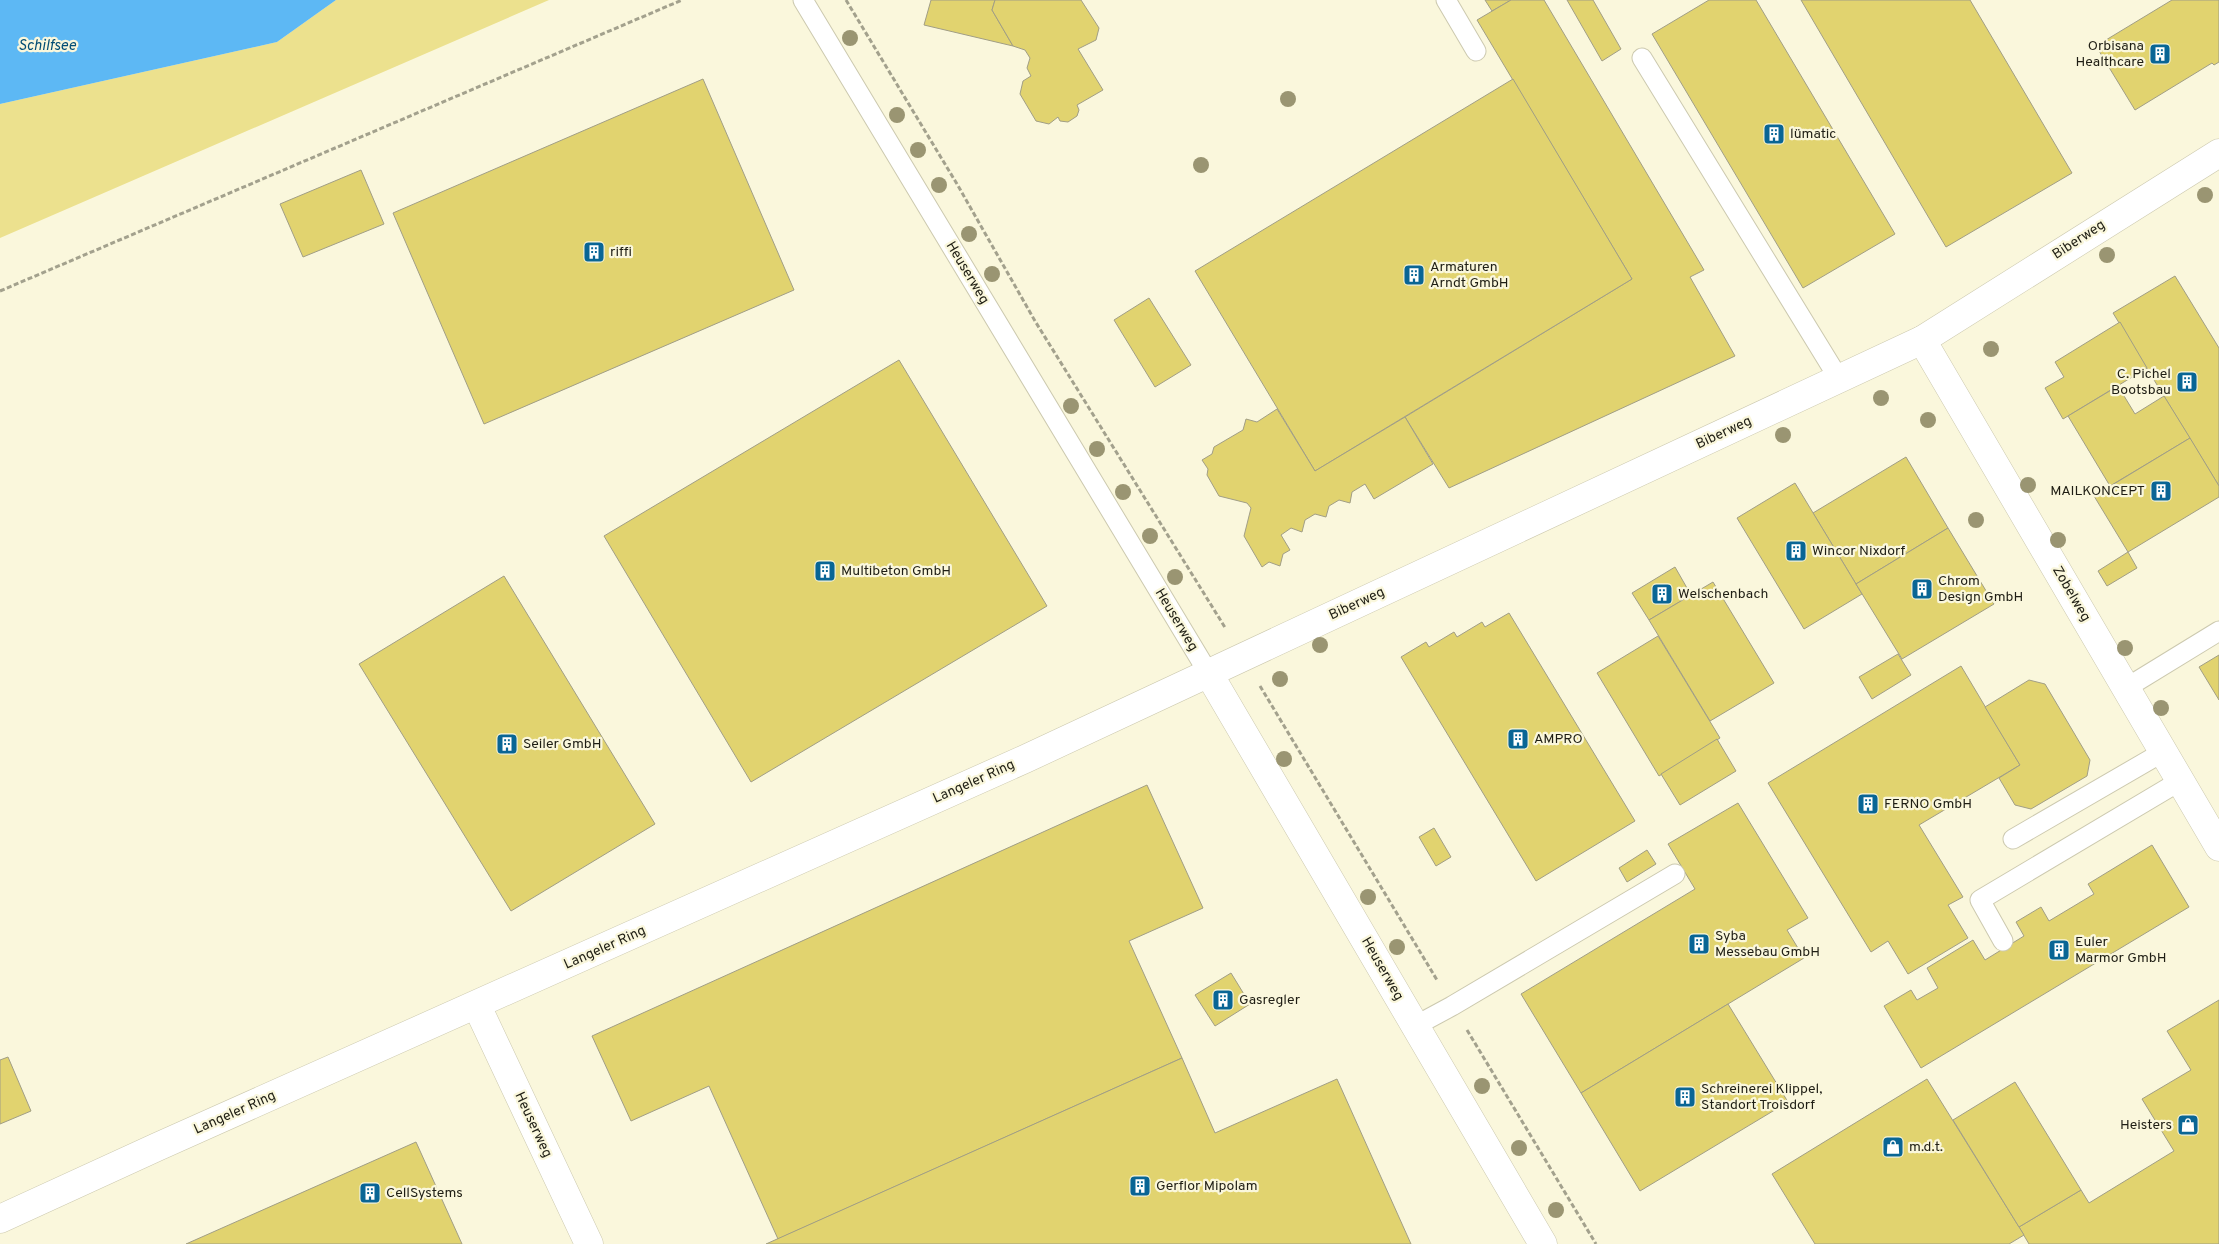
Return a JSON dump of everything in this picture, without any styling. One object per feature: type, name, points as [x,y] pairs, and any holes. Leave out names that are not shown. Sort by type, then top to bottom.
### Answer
[{"type":"street","name":"Biberweg","points":[[1209,674],[1922,340],[2144,198],[2219,153]]},
{"type":"street","name":"Zobelweg","points":[[1922,340],[2219,847]]},
{"type":"street","name":"Langeler Ring","points":[[0,1219],[1025,759],[1209,674]]},
{"type":"street","name":"Heuserweg","points":[[1209,674],[1543,1244]]},
{"type":"street","name":"Heuserweg","points":[[477,1006],[589,1244]]},
{"type":"lane","name":"Heuserweg","points":[[803,0],[1209,674]]},
{"type":"lane","points":[[1446,0],[1476,50]]},
{"type":"lane","points":[[1642,58],[1839,379]]},
{"type":"lane","points":[[2126,688],[2219,631]]},
{"type":"lane","points":[[2013,839],[2163,752]]},
{"type":"lane","points":[[2003,941],[1980,900],[2180,781]]},
{"type":"lane","points":[[1415,1026],[1675,874]]},
{"type":"path","points":[[0,292],[682,0]]},
{"type":"path","points":[[846,0],[957,184],[1035,321],[1243,657],[1596,1244]]},
{"type":"shaded area","points":[[336,0],[549,0],[0,238],[0,104],[277,42]]},
{"type":"water","name":"Schilfsee","points":[[0,0],[336,0],[277,42],[0,104]]},
{"type":"building","points":[[931,0],[995,0],[992,10],[1013,46],[924,25]]},
{"type":"building","points":[[995,0],[1081,0],[1099,28],[1096,40],[1078,49],[1103,90],[1077,105],[1079,110],[1077,116],[1068,122],[1060,121],[1058,117],[1049,124],[1036,121],[1020,94],[1023,81],[1031,76],[1027,68],[1030,58],[1025,50],[1013,46],[992,10]]},
{"type":"building","points":[[1485,0],[1511,0],[1492,11]]},
{"type":"building","points":[[1511,0],[1544,0],[1704,270],[1690,277],[1735,356],[1449,488],[1405,417],[1632,279],[1477,20]]},
{"type":"building","points":[[1567,0],[1593,0],[1621,49],[1602,61]]},
{"type":"building","name":"lümatic","points":[[1709,0],[1756,0],[1895,234],[1803,288],[1652,34]]},
{"type":"building","points":[[1801,0],[1970,0],[2072,173],[1946,247]]},
{"type":"building","name":"Orbisana Healthcare","points":[[2172,0],[2219,0],[2219,62],[2214,65],[2212,63],[2135,110],[2096,46]]},
{"type":"building","name":"riffi","points":[[703,79],[794,290],[484,424],[393,213]]},
{"type":"building","name":"Armaturen Arndt GmbH","points":[[1513,79],[1632,279],[1315,471],[1195,271]]},
{"type":"building","points":[[361,170],[384,224],[303,257],[280,204]]},
{"type":"building","name":"C. Pichel Bootsbau","points":[[2175,276],[2219,348],[2219,486],[2113,313]]},
{"type":"building","points":[[1149,298],[1191,365],[1155,387],[1114,320]]},
{"type":"building","points":[[2120,322],[2147,368],[2063,419],[2045,388],[2064,377],[2055,362]]},
{"type":"building","name":"Multibeton GmbH","points":[[899,360],[1047,606],[751,782],[604,536]]},
{"type":"building","points":[[2118,386],[2135,414],[2164,396],[2190,438],[2110,486],[2068,416]]},
{"type":"building","points":[[1277,409],[1315,471],[1405,417],[1433,464],[1374,499],[1365,484],[1352,492],[1350,503],[1339,500],[1329,506],[1326,517],[1315,514],[1305,520],[1302,532],[1291,528],[1281,535],[1290,550],[1283,554],[1280,566],[1269,562],[1262,567],[1244,536],[1251,508],[1247,503],[1219,496],[1207,475],[1208,469],[1202,460],[1212,454],[1214,447],[1243,430],[1246,419],[1257,422]]},
{"type":"building","name":"MAILKONCEPT","points":[[2190,438],[2219,486],[2219,497],[2128,552],[2094,496]]},
{"type":"building","name":"Chrom Design GmbH","points":[[1906,457],[1948,528],[1856,584],[1813,513]]},
{"type":"building","name":"Wincor Nixdorf","points":[[1795,483],[1862,594],[1804,629],[1737,518]]},
{"type":"building","name":"Chrom Design GmbH","points":[[1948,528],[1994,604],[1902,659],[1856,584]]},
{"type":"building","points":[[2128,552],[2137,568],[2107,586],[2098,571]]},
{"type":"building","name":"Welschenbach","points":[[1675,567],[1691,595],[1649,620],[1632,593]]},
{"type":"building","name":"Seiler GmbH","points":[[504,576],[655,824],[511,911],[359,664]]},
{"type":"building","points":[[1713,582],[1774,683],[1710,721],[1649,620]]},
{"type":"building","name":"AMPRO","points":[[1509,613],[1635,821],[1536,881],[1401,657],[1426,642],[1429,647],[1454,632],[1457,637],[1482,622],[1485,627]]},
{"type":"building","points":[[1658,636],[1720,738],[1659,776],[1597,673]]},
{"type":"building","points":[[1898,654],[1911,675],[1872,699],[1859,677]]},
{"type":"building","points":[[2219,655],[2219,700],[2199,667]]},
{"type":"building","name":"FERNO GmbH","points":[[1961,666],[2020,765],[1919,825],[1963,897],[1948,905],[1968,938],[1908,974],[1888,941],[1871,952],[1768,783]]},
{"type":"building","name":"FERNO GmbH","points":[[2029,680],[2045,684],[2090,760],[2087,776],[2031,809],[2015,805],[1999,778],[2020,765],[1985,707]]},
{"type":"building","points":[[1717,739],[1736,771],[1680,805],[1661,774]]},
{"type":"building","points":[[1147,785],[1203,908],[1129,941],[1182,1058],[778,1239],[709,1086],[631,1121],[592,1036]]},
{"type":"building","name":"Syba Messebau GmbH","points":[[1738,803],[1808,918],[1787,930],[1804,958],[1581,1093],[1521,994],[1695,889],[1668,844]]},
{"type":"building","points":[[1434,828],[1451,857],[1436,866],[1419,837]]},
{"type":"building","name":"Euler Marmor GmbH","points":[[2152,845],[2189,907],[1921,1068],[1884,1006],[1911,990],[1917,1000],[1938,988],[1927,968],[1973,940],[1985,960],[2024,936],[2016,922],[2041,907],[2049,921],[2094,894],[2088,884]]},
{"type":"building","points":[[1647,850],[1656,864],[1627,882],[1619,868]]},
{"type":"building","name":"Gasregler","points":[[1231,973],[1250,1004],[1215,1026],[1195,995]]},
{"type":"building","name":"Heisters","points":[[2219,1000],[2219,1244],[2029,1244],[2019,1227],[2081,1190],[2089,1203],[2174,1151],[2142,1099],[2191,1070],[2167,1031]]},
{"type":"building","name":"Schreinerei Klippel, Standort Troisdorf","points":[[1728,1004],[1788,1102],[1640,1191],[1581,1093]]},
{"type":"building","points":[[8,1057],[31,1111],[0,1124],[0,1060]]},
{"type":"building","name":"Gerflor Mipolam","points":[[1182,1058],[1215,1133],[1337,1079],[1411,1244],[766,1244]]},
{"type":"building","name":"m.d.t.","points":[[1927,1079],[2024,1235],[2009,1244],[1815,1244],[1772,1174]]},
{"type":"building","points":[[2015,1082],[2081,1190],[2019,1227],[1953,1120]]},
{"type":"building","name":"CellSystems","points":[[416,1142],[462,1244],[186,1244]]},
{"type":"place","name":"Orbisana Healthcare","points":[[2160,54]]},
{"type":"place","name":"lümatic","points":[[1774,134]]},
{"type":"place","name":"riffi","points":[[594,252]]},
{"type":"place","name":"Armaturen Arndt GmbH","points":[[1414,275]]},
{"type":"place","name":"C. Pichel Bootsbau","points":[[2187,382]]},
{"type":"place","name":"MAILKONCEPT","points":[[2161,491]]},
{"type":"place","name":"Wincor Nixdorf","points":[[1796,551]]},
{"type":"place","name":"Multibeton GmbH","points":[[825,571]]},
{"type":"place","name":"Chrom Design GmbH","points":[[1922,589]]},
{"type":"place","name":"Welschenbach","points":[[1662,594]]},
{"type":"place","name":"AMPRO","points":[[1518,739]]},
{"type":"place","name":"Seiler GmbH","points":[[507,744]]},
{"type":"place","name":"FERNO GmbH","points":[[1868,804]]},
{"type":"place","name":"Syba Messebau GmbH","points":[[1699,944]]},
{"type":"place","name":"Euler Marmor GmbH","points":[[2059,950]]},
{"type":"place","name":"Gasregler","points":[[1223,1000]]},
{"type":"place","name":"Schreinerei Klippel, Standort Troisdorf","points":[[1685,1097]]},
{"type":"place","name":"Heisters","points":[[2188,1125]]},
{"type":"place","name":"m.d.t.","points":[[1893,1147]]},
{"type":"place","name":"Gerflor Mipolam","points":[[1140,1186]]},
{"type":"place","name":"CellSystems","points":[[370,1193]]}]
